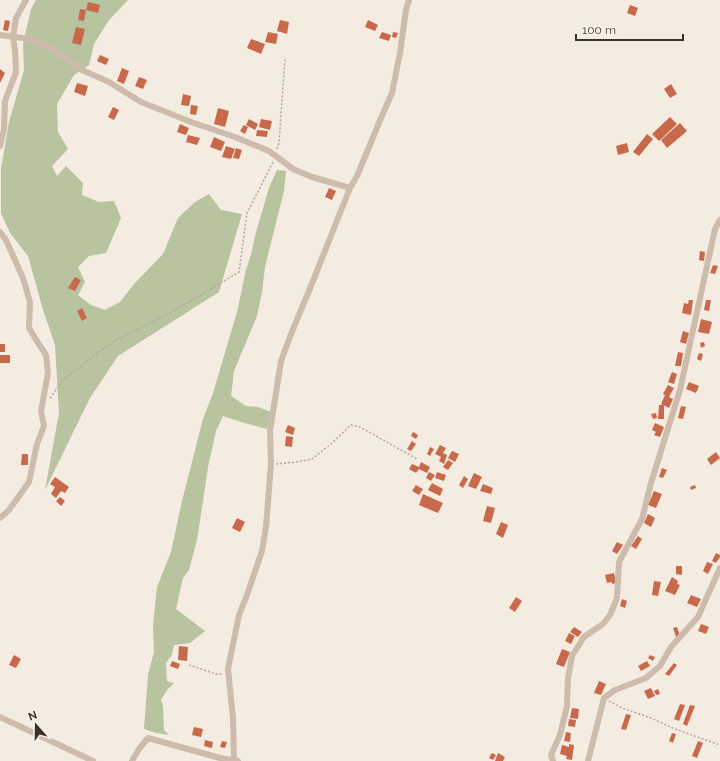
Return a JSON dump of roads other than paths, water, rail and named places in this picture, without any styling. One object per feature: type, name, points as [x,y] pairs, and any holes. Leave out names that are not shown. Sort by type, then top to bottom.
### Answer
[{"type":"street","points":[[0,146],[4,130],[5,101],[16,72],[13,37],[16,18],[26,0]]},
{"type":"street","points":[[132,761],[139,748],[148,738],[220,758],[236,760],[228,669],[239,615],[262,551],[266,527],[271,464],[270,430],[281,361],[350,188],[357,176],[392,93],[409,0]]},
{"type":"street","points":[[0,35],[30,39],[51,48],[82,70],[109,82],[141,102],[269,151],[293,169],[312,177],[350,188]]},
{"type":"street","points":[[553,761],[551,755],[560,735],[567,706],[568,678],[572,656],[584,637],[603,624],[610,615],[617,598],[619,562],[642,520],[651,483],[680,390],[715,229],[720,220]]},
{"type":"street","points":[[0,232],[6,240],[23,278],[30,302],[29,328],[46,355],[48,373],[41,411],[44,426],[37,444],[29,482],[9,510],[0,518]]},
{"type":"street","points":[[588,761],[604,698],[614,690],[646,678],[660,666],[671,647],[698,617],[720,568]]},
{"type":"street","points":[[0,717],[93,761]]}]
